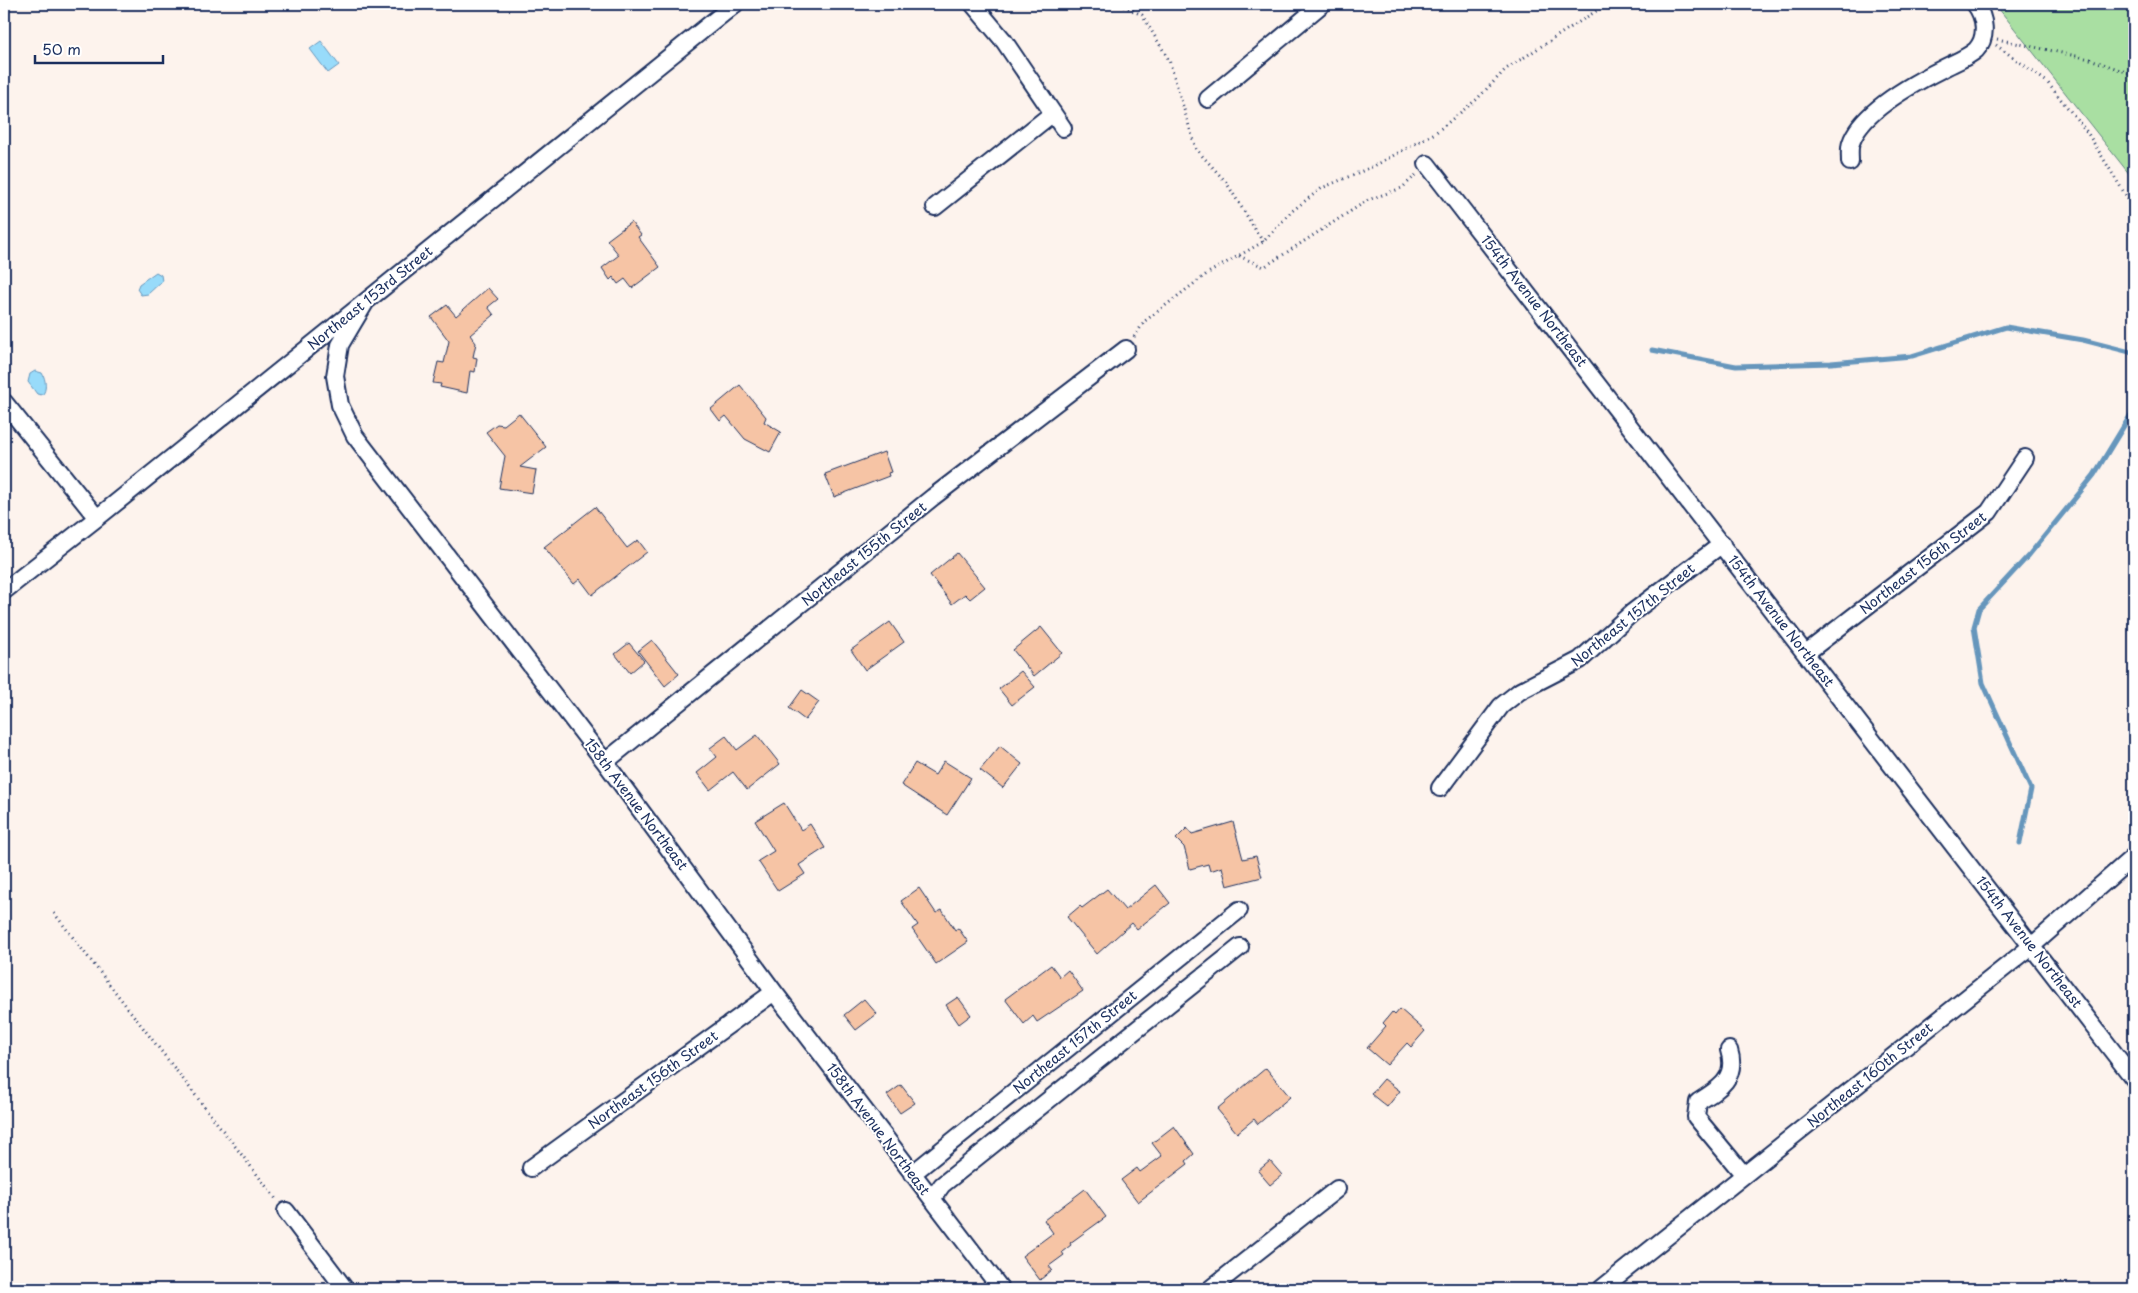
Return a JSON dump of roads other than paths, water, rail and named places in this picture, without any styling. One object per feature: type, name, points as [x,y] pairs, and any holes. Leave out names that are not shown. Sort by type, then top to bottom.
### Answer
[{"type":"street","name":"Northeast 153rd Street","points":[[4,591],[735,4]]},
{"type":"street","points":[[973,4],[1004,41],[1063,128]]},
{"type":"street","points":[[1208,99],[1322,4]]},
{"type":"street","points":[[1850,162],[1850,145],[1856,130],[1880,107],[1909,86],[1976,50],[1984,36],[1983,22],[1975,4]]},
{"type":"street","points":[[935,207],[1053,113]]},
{"type":"street","name":"154th Avenue Northeast","points":[[1427,164],[2033,945],[2134,1079]]},
{"type":"street","name":"158th Avenue Northeast","points":[[365,303],[340,345],[335,376],[340,405],[354,436],[605,762],[774,992],[1000,1289]]},
{"type":"street","name":"Northeast 155th Street","points":[[605,762],[933,497],[1126,349]]},
{"type":"street","points":[[4,402],[97,518]]},
{"type":"street","name":"Northeast 156th Street","points":[[1806,653],[1989,512],[2025,458]]},
{"type":"street","name":"Northeast 157th Street","points":[[1440,788],[1501,706],[1520,692],[1580,660],[1633,612],[1722,544]]},
{"type":"street","name":"Northeast 160th Street","points":[[1601,1289],[2033,945],[2134,856]]},
{"type":"street","name":"Northeast 157th Street","points":[[912,1174],[1239,910]]},
{"type":"street","points":[[932,1200],[942,1185],[1240,946]]},
{"type":"street","name":"Northeast 156th Street","points":[[531,1168],[774,992]]},
{"type":"street","points":[[1729,1050],[1733,1061],[1731,1075],[1715,1092],[1698,1102],[1696,1117],[1744,1175]]},
{"type":"street","points":[[1210,1289],[1338,1189]]},
{"type":"street","points":[[286,1211],[345,1289]]},
{"type":"water","points":[[321,41],[339,65],[328,73],[310,49]]},
{"type":"water","points":[[156,272],[161,275],[162,281],[148,294],[141,295],[137,289],[139,284]]},
{"type":"water","points":[[35,371],[42,373],[44,378],[45,388],[42,395],[37,394],[28,382],[30,374]]},
{"type":"waterway","points":[[1652,350],[1736,366],[1831,363],[1912,356],[2006,327],[2083,340],[2134,353]]},
{"type":"waterway","points":[[2020,843],[2031,789],[1983,683],[1974,627],[1979,609],[2029,555],[2094,475],[2133,411],[2134,404]]}]
